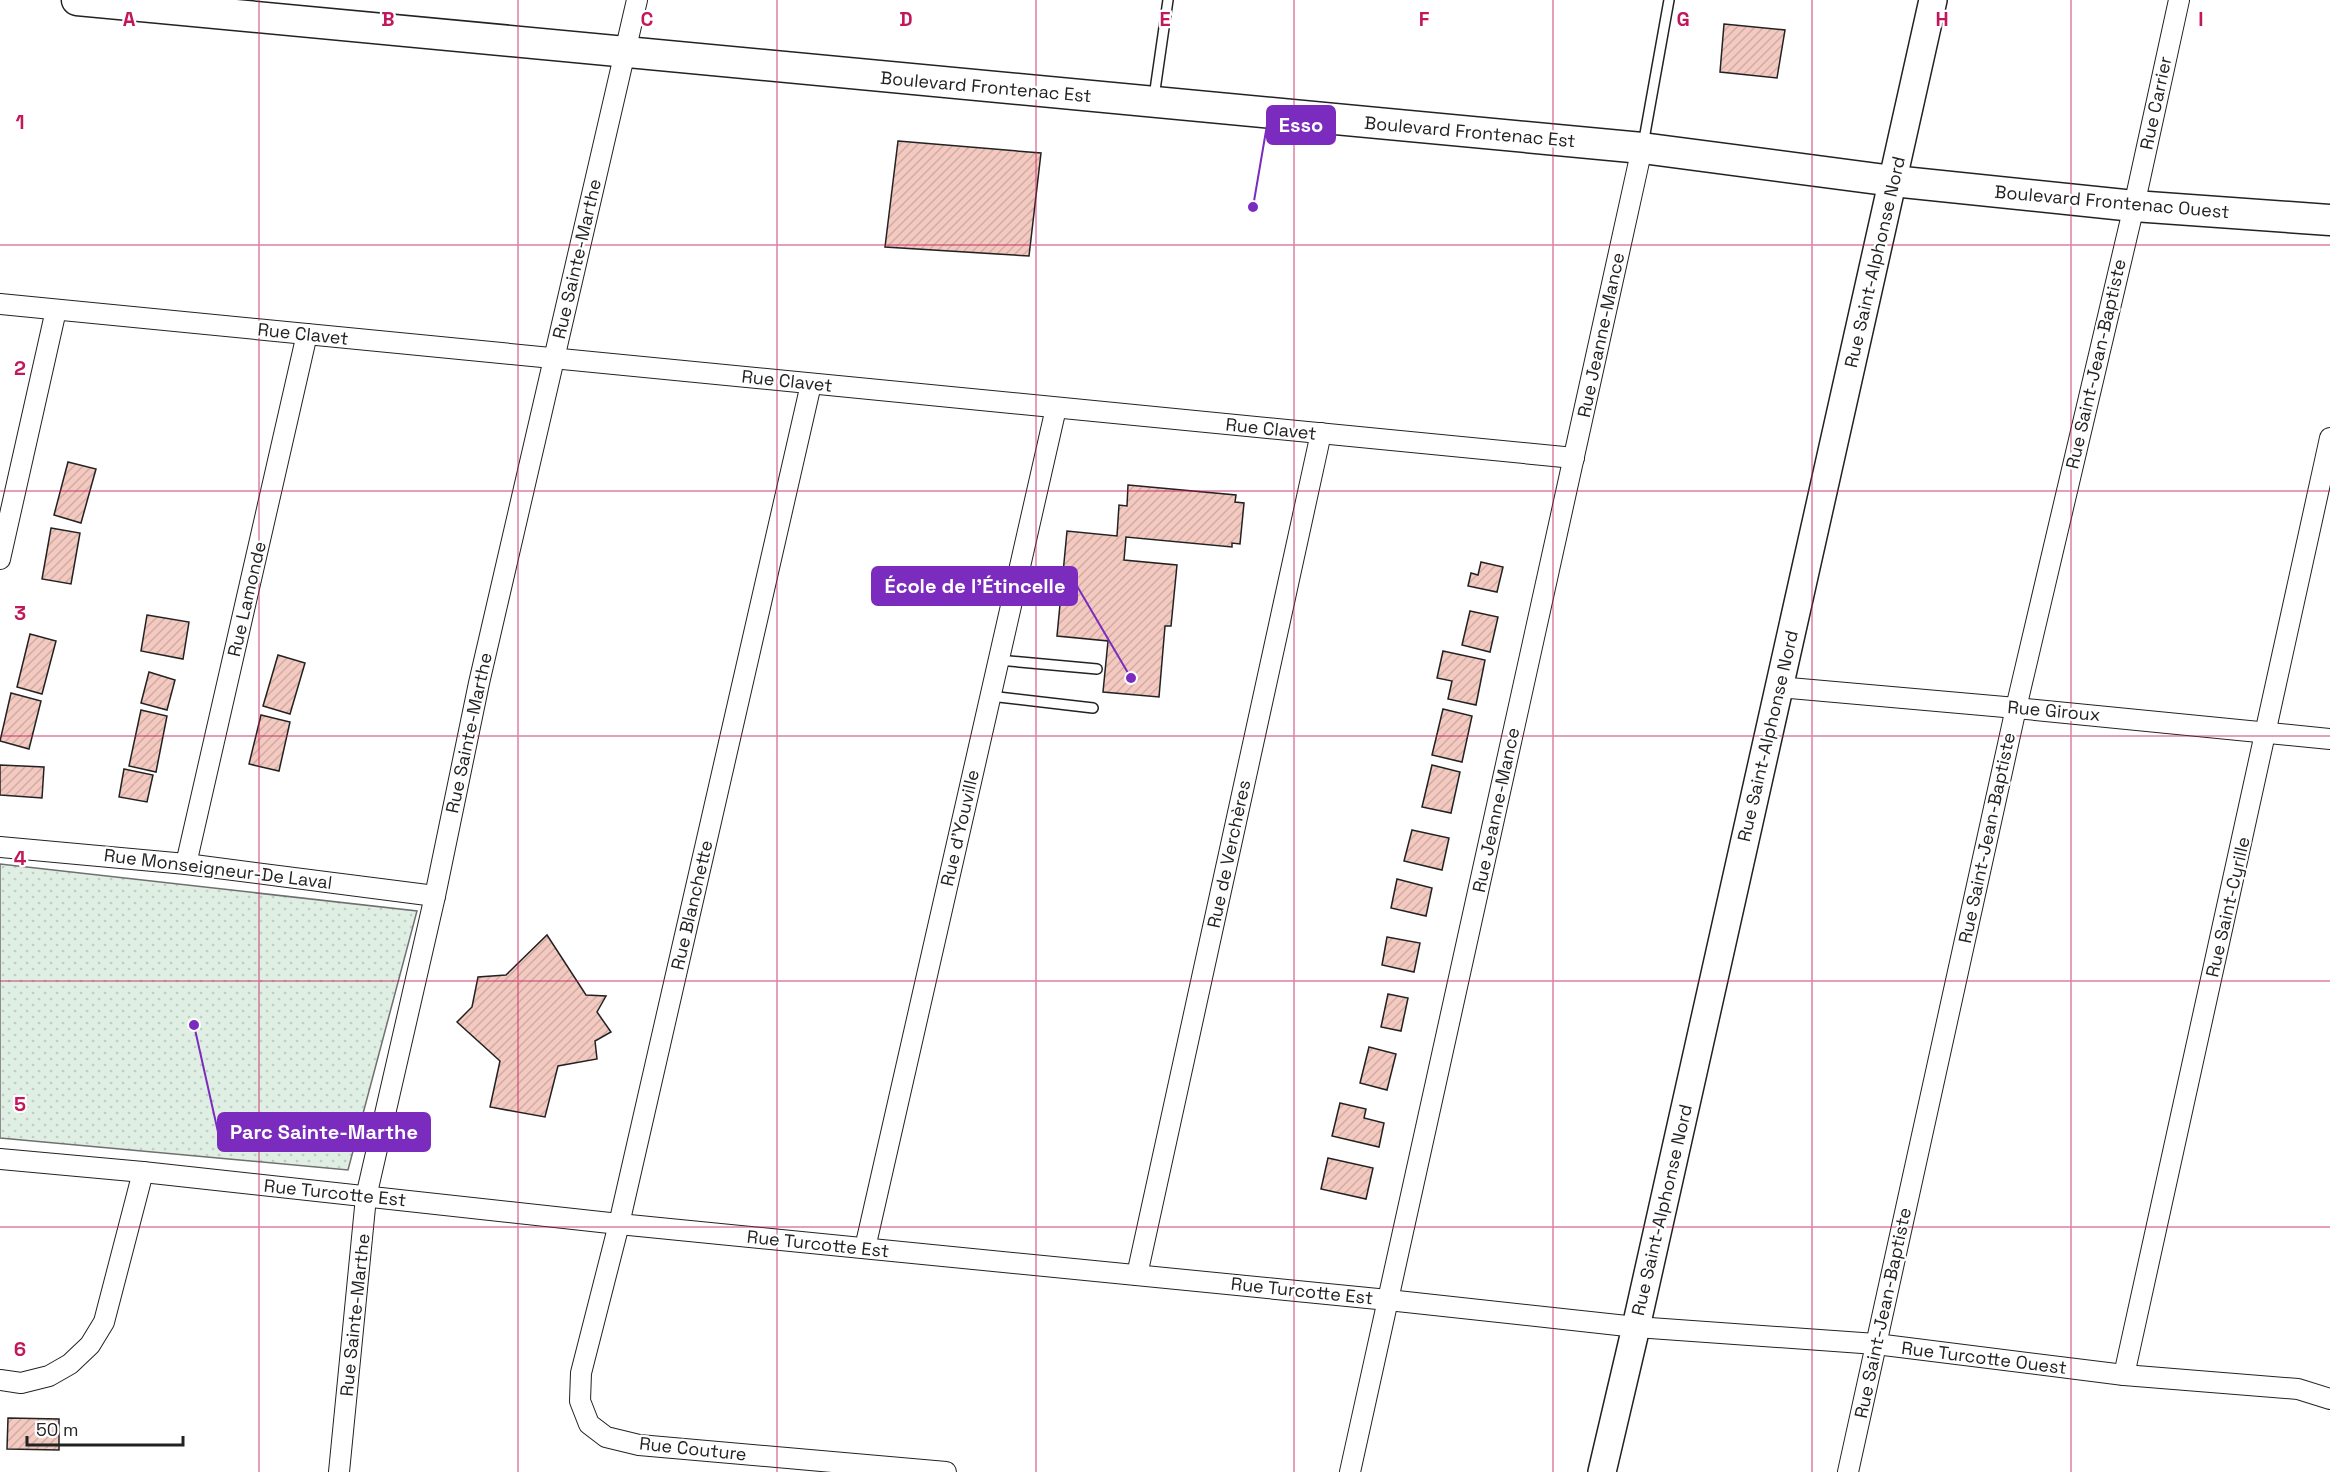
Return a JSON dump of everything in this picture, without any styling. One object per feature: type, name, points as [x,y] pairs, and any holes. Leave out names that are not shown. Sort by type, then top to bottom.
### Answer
[{"type":"main road","name":"Boulevard Frontenac Est","points":[[77,0],[1642,148],[1893,181]]},
{"type":"main road","name":"Rue Saint-Alphonse Nord","points":[[1602,1472],[1933,0]]},
{"type":"main road","name":"Boulevard Frontenac Ouest","points":[[1893,181],[2134,206],[2330,219]]},
{"type":"street","name":"Rue Sainte-Marthe","points":[[339,1472],[366,1197],[435,896],[479,683],[637,0]]},
{"type":"street","name":"Rue Carrier","points":[[2134,206],[2178,0]]},
{"type":"street","name":"Rue Jeanne-Mance","points":[[1350,1472],[1642,148]]},
{"type":"street","name":"Rue Saint-Jean-Baptiste","points":[[1848,1472],[2016,708],[2134,206]]},
{"type":"street","name":"Rue Clavet","points":[[0,304],[1574,458]]},
{"type":"street","points":[[0,559],[56,310]]},
{"type":"street","name":"Rue Lamonde","points":[[186,864],[307,334]]},
{"type":"street","name":"Rue Blanchette","points":[[590,1424],[580,1401],[581,1373],[619,1224],[811,384]]},
{"type":"street","name":"Rue d'Youville","points":[[865,1248],[1056,408]]},
{"type":"street","name":"Rue de Verchères","points":[[1137,1275],[1321,434]]},
{"type":"street","name":"Rue Saint-Cyrille","points":[[2124,1375],[2330,438]]},
{"type":"street","name":"Rue Giroux","points":[[1778,687],[2330,739]]},
{"type":"street","name":"Rue Monseigneur-De Laval","points":[[0,846],[186,864],[435,896]]},
{"type":"street","name":"Rue Turcotte Est","points":[[0,1159],[1636,1327]]},
{"type":"street","points":[[0,1380],[21,1383],[49,1376],[70,1364],[90,1344],[104,1322],[143,1172]]},
{"type":"street","name":"Rue Turcotte Ouest","points":[[1636,1327],[1876,1344],[2124,1375],[2298,1389],[2330,1399]]},
{"type":"street","name":"Rue Couture","points":[[590,1424],[606,1437],[639,1444],[946,1472]]},
{"type":"lane","points":[[1154,102],[1168,0]]},
{"type":"lane","points":[[1642,148],[1669,0]]},
{"type":"lane","points":[[998,660],[1097,669]]},
{"type":"lane","points":[[990,696],[1093,708]]},
{"type":"green space","points":[[0,864],[417,911],[348,1170],[0,1138]]},
{"type":"building","points":[[1724,24],[1785,30],[1777,78],[1720,72]]},
{"type":"building","points":[[898,141],[1041,153],[1029,256],[885,247]]},
{"type":"building","points":[[68,462],[96,469],[81,523],[54,515]]},
{"type":"building","points":[[1128,485],[1236,495],[1235,502],[1244,503],[1240,544],[1232,543],[1232,547],[1126,537],[1124,560],[1177,565],[1171,626],[1165,626],[1159,697],[1103,692],[1108,641],[1057,636],[1067,531],[1117,536],[1119,505],[1127,506]]},
{"type":"building","points":[[51,528],[80,533],[71,584],[42,579]]},
{"type":"building","points":[[1481,562],[1503,567],[1497,592],[1468,586],[1471,573],[1478,575]]},
{"type":"building","points":[[1470,611],[1498,617],[1490,652],[1462,645]]},
{"type":"building","points":[[147,615],[189,622],[183,659],[141,651]]},
{"type":"building","points":[[30,634],[56,641],[42,694],[17,687]]},
{"type":"building","points":[[1443,651],[1485,660],[1476,705],[1448,699],[1452,681],[1437,678]]},
{"type":"building","points":[[278,655],[305,663],[290,714],[263,706]]},
{"type":"building","points":[[149,672],[175,680],[167,710],[141,703]]},
{"type":"building","points":[[11,693],[41,701],[29,749],[0,741]]},
{"type":"building","points":[[1443,709],[1472,716],[1462,762],[1432,755]]},
{"type":"building","points":[[141,710],[167,716],[156,772],[129,766]]},
{"type":"building","points":[[261,715],[290,722],[279,771],[249,764]]},
{"type":"building","points":[[0,765],[44,767],[42,798],[0,795]]},
{"type":"building","points":[[1432,765],[1460,772],[1451,813],[1422,807]]},
{"type":"building","points":[[124,769],[153,775],[147,802],[119,797]]},
{"type":"building","points":[[1412,830],[1449,838],[1442,870],[1404,861]]},
{"type":"building","points":[[1397,879],[1432,888],[1426,916],[1391,908]]},
{"type":"building","points":[[547,935],[586,995],[606,996],[597,1012],[611,1032],[595,1041],[597,1059],[558,1066],[545,1117],[490,1107],[500,1061],[457,1022],[472,1007],[478,977],[506,975]]},
{"type":"building","points":[[1387,937],[1420,943],[1414,972],[1382,965]]},
{"type":"building","points":[[1388,994],[1408,998],[1401,1031],[1381,1027]]},
{"type":"building","points":[[1369,1047],[1396,1054],[1387,1090],[1360,1083]]},
{"type":"building","points":[[1340,1103],[1366,1109],[1364,1118],[1384,1123],[1379,1147],[1332,1136]]},
{"type":"building","points":[[1328,1158],[1373,1168],[1366,1199],[1321,1189]]},
{"type":"building","points":[[8,1418],[59,1419],[59,1450],[7,1449]]},
{"type":"place","name":"Esso","points":[[1253,207]]},
{"type":"place","name":"École de l'Étincelle","points":[[1131,678]]},
{"type":"place","name":"Parc Sainte-Marthe","points":[[194,1025]]}]
